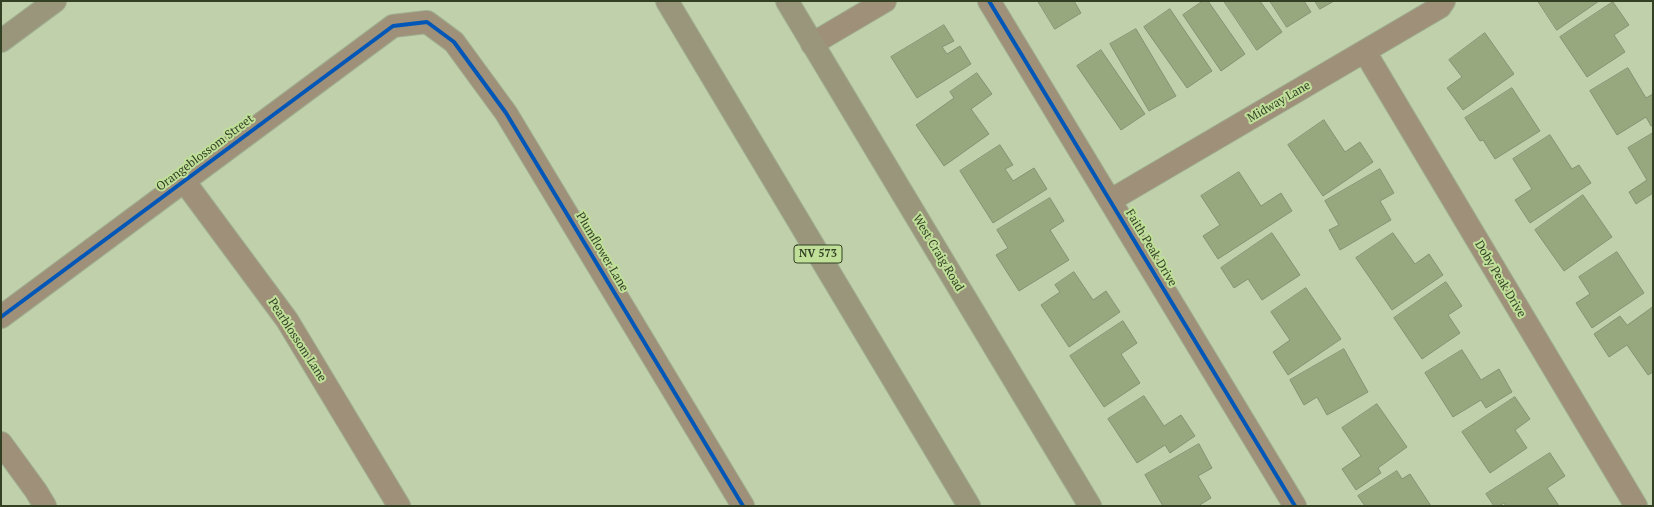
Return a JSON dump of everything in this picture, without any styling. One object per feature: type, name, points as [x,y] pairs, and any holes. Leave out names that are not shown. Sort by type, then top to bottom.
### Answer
[{"type":"main road","points":[[1,41],[55,1]]},
{"type":"main road","name":"NV 573","points":[[667,1],[969,506]]},
{"type":"main road","name":"West Craig Road","points":[[786,1],[1090,506]]},
{"type":"street","points":[[812,44],[885,1]]},
{"type":"street","name":"Faith Peak Drive","points":[[989,1],[1111,200],[1295,506]]},
{"type":"street","name":"Midway Lane","points":[[1111,200],[1365,52],[1440,7],[1444,1]]},
{"type":"street","name":"Orangeblossom Street","points":[[1,318],[393,26],[427,22]]},
{"type":"street","name":"Plumflower Lane","points":[[427,22],[454,42],[506,114],[743,506]]},
{"type":"street","name":"Doby Peak Drive","points":[[1365,52],[1636,506]]},
{"type":"street","name":"Pearblossom Lane","points":[[184,181],[287,320],[399,506]]},
{"type":"street","points":[[1,443],[36,490],[45,506]]},
{"type":"building","points":[[1038,1],[1074,1],[1081,13],[1055,29]]},
{"type":"building","points":[[1203,1],[1208,1],[1245,54],[1221,71],[1183,15]]},
{"type":"building","points":[[1224,1],[1260,1],[1282,32],[1257,50]]},
{"type":"building","points":[[1270,1],[1304,1],[1311,12],[1287,27]]},
{"type":"building","points":[[1315,1],[1334,1],[1320,9]]},
{"type":"building","points":[[1538,1],[1599,1],[1557,30]]},
{"type":"building","points":[[1613,2],[1629,25],[1614,35],[1625,52],[1587,77],[1560,37]]},
{"type":"building","points":[[1170,9],[1212,71],[1187,88],[1144,27]]},
{"type":"building","points":[[944,25],[954,41],[942,47],[947,54],[960,46],[971,64],[917,98],[891,57]]},
{"type":"building","points":[[1136,29],[1176,96],[1149,111],[1110,44]]},
{"type":"building","points":[[1485,33],[1514,74],[1463,110],[1447,88],[1462,77],[1449,60]]},
{"type":"building","points":[[1101,50],[1145,114],[1121,130],[1077,66]]},
{"type":"building","points":[[1628,68],[1646,98],[1653,94],[1653,125],[1651,126],[1646,117],[1617,135],[1590,91]]},
{"type":"building","points":[[977,73],[992,94],[971,109],[989,134],[944,166],[916,125],[954,98],[950,92]]},
{"type":"building","points":[[1512,88],[1540,131],[1495,159],[1483,140],[1480,141],[1465,118]]},
{"type":"building","points":[[1324,120],[1345,152],[1360,142],[1373,162],[1323,196],[1288,145]]},
{"type":"building","points":[[1653,133],[1653,193],[1636,204],[1629,192],[1647,180],[1628,148]]},
{"type":"building","points":[[1550,135],[1572,169],[1579,165],[1591,183],[1530,223],[1515,200],[1532,189],[1513,159]]},
{"type":"building","points":[[1000,145],[1013,165],[1005,169],[1013,181],[1034,168],[1047,189],[993,223],[960,171]]},
{"type":"building","points":[[1380,169],[1394,193],[1380,201],[1391,220],[1340,250],[1329,230],[1339,225],[1325,201]]},
{"type":"building","points":[[1239,172],[1261,206],[1281,193],[1292,211],[1218,259],[1203,236],[1220,225],[1201,196]]},
{"type":"building","points":[[1583,195],[1612,237],[1564,271],[1535,230]]},
{"type":"building","points":[[1050,198],[1064,221],[1050,230],[1069,260],[1019,291],[996,255],[1008,248],[997,230]]},
{"type":"building","points":[[1272,233],[1300,275],[1262,300],[1248,279],[1234,288],[1221,268]]},
{"type":"building","points":[[1393,233],[1415,264],[1429,254],[1443,275],[1392,310],[1356,258]]},
{"type":"building","points":[[1617,252],[1644,293],[1592,328],[1576,303],[1590,294],[1579,277]]},
{"type":"building","points":[[1074,272],[1093,300],[1106,291],[1120,312],[1069,347],[1041,305],[1060,292],[1055,285]]},
{"type":"building","points":[[1446,282],[1462,306],[1448,315],[1460,333],[1422,359],[1394,318]]},
{"type":"building","points":[[1306,288],[1341,339],[1288,375],[1273,352],[1290,340],[1271,312]]},
{"type":"building","points":[[1653,307],[1653,372],[1648,375],[1627,345],[1609,357],[1594,334],[1620,316],[1627,325]]},
{"type":"building","points":[[1123,321],[1137,343],[1121,354],[1140,383],[1104,407],[1070,356]]},
{"type":"building","points":[[1344,349],[1368,392],[1327,415],[1317,397],[1304,405],[1290,380]]},
{"type":"building","points":[[1462,350],[1481,380],[1499,369],[1512,392],[1486,408],[1481,400],[1453,417],[1425,373]]},
{"type":"building","points":[[1144,396],[1164,426],[1181,415],[1195,436],[1170,453],[1165,445],[1137,463],[1108,419]]},
{"type":"building","points":[[1515,397],[1530,419],[1515,430],[1527,448],[1490,473],[1462,432]]},
{"type":"building","points":[[1377,404],[1407,447],[1378,468],[1381,473],[1356,490],[1342,469],[1361,456],[1342,428]]},
{"type":"building","points":[[1199,444],[1212,468],[1198,476],[1211,498],[1198,506],[1163,506],[1145,475]]},
{"type":"building","points":[[1550,453],[1565,476],[1547,488],[1559,506],[1506,506],[1504,503],[1499,506],[1494,506],[1486,494]]},
{"type":"building","points":[[1397,471],[1402,479],[1410,474],[1431,506],[1365,506],[1358,496]]},
{"type":"cycle path","points":[[989,1],[1295,506]]},
{"type":"cycle path","points":[[1,317],[393,26],[427,22],[454,42],[506,113],[743,506]]}]
